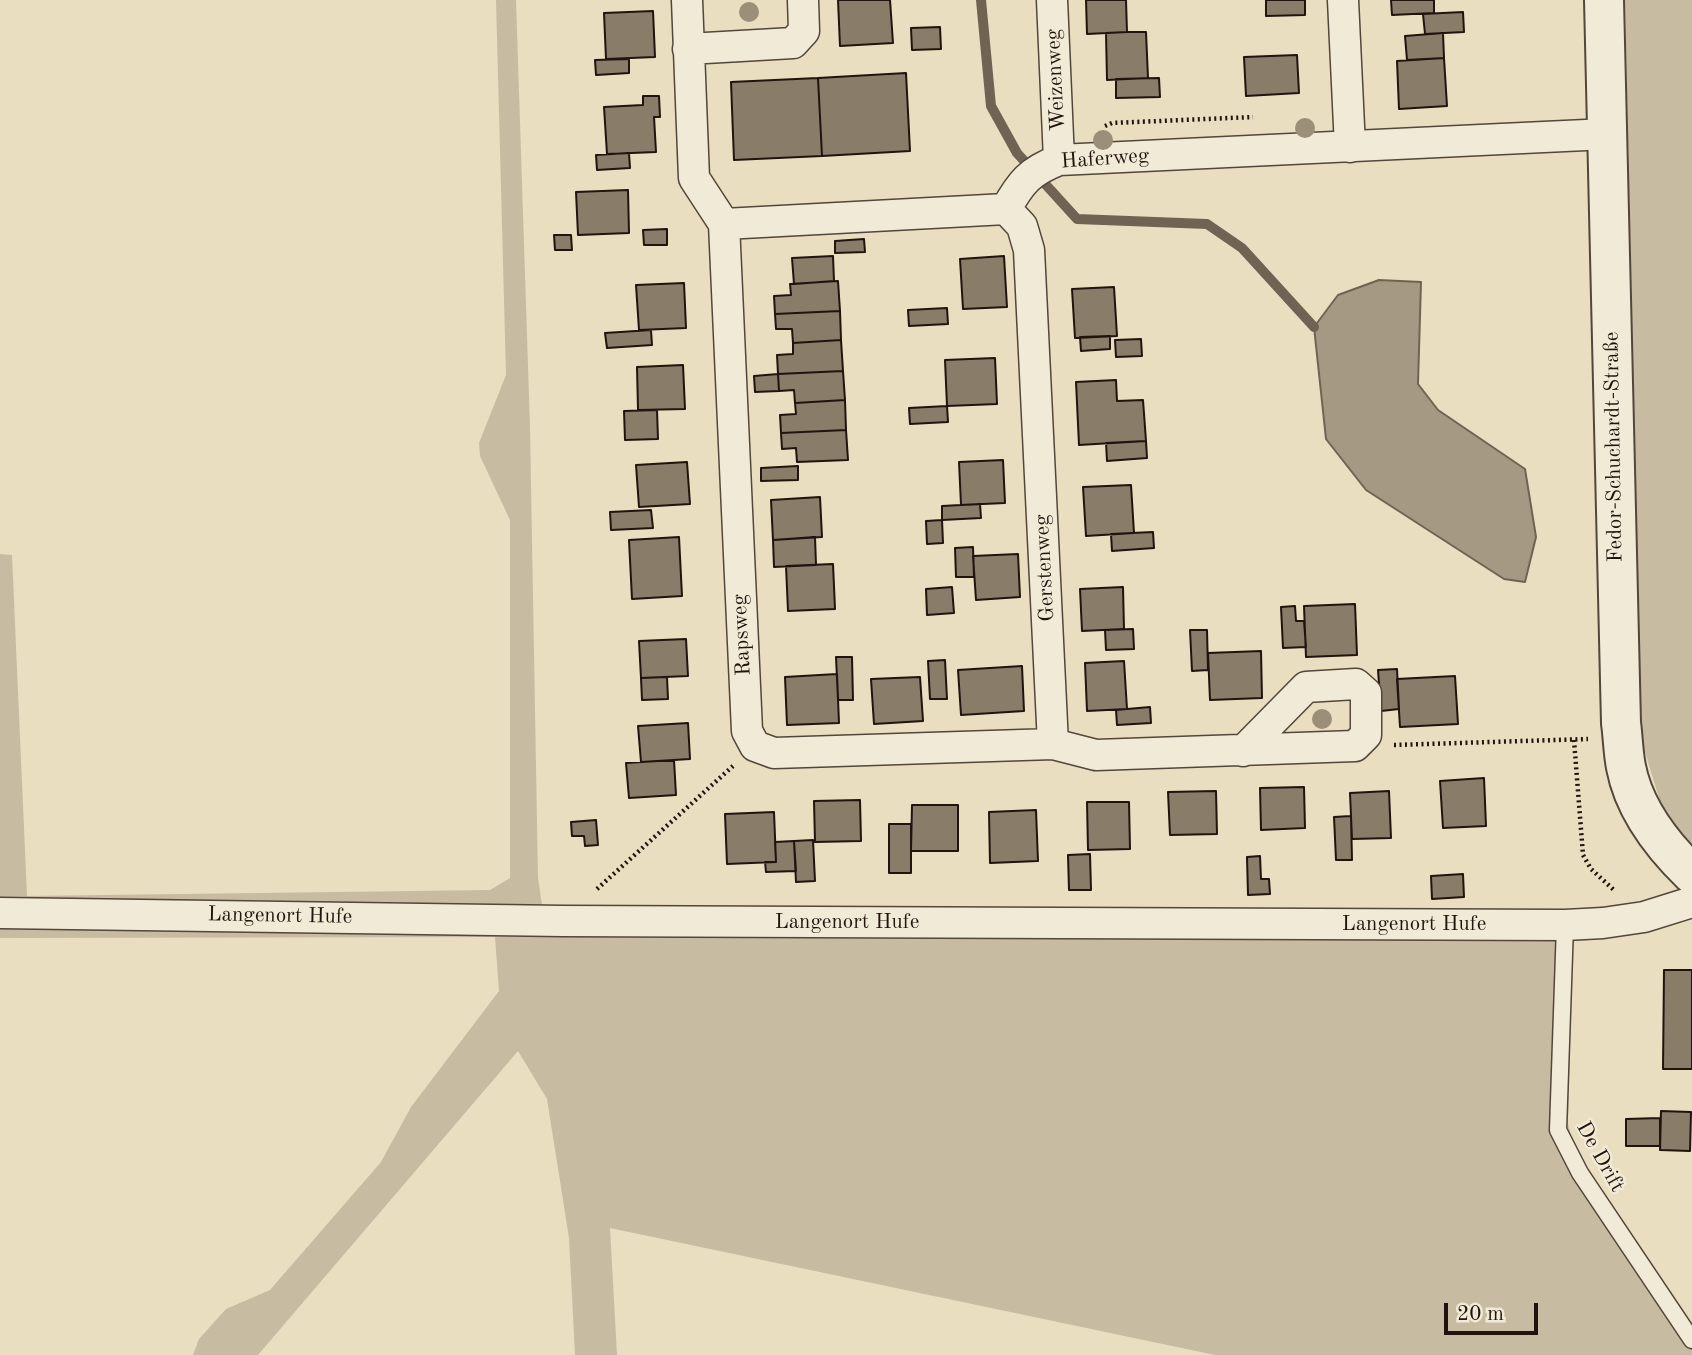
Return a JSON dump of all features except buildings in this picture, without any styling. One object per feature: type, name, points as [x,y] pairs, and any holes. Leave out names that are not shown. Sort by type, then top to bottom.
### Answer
[{"type":"street","points":[[688,0],[694,178],[724,224],[1006,209]]},
{"type":"street","points":[[688,48],[793,43],[804,31],[803,0]]},
{"type":"street","name":"Weizenweg","points":[[1052,0],[1059,160]]},
{"type":"street","points":[[1343,0],[1350,147]]},
{"type":"street","name":"Fedor-Schuchardt-Straße","points":[[1604,0],[1621,723],[1626,769],[1642,811],[1665,848],[1692,874]]},
{"type":"street","name":"Haferweg","points":[[1006,209],[1022,181],[1042,166],[1059,160],[1607,134]]},
{"type":"street","name":"Gerstenweg","points":[[1006,209],[1022,226],[1029,250],[1053,744]]},
{"type":"street","name":"Rapsweg","points":[[724,224],[747,731],[755,746]]},
{"type":"street","points":[[755,746],[774,752],[1053,744],[1096,755],[1243,751],[1355,746],[1366,735],[1366,693],[1356,684],[1306,687],[1243,751]]},
{"type":"street","name":"Langenort Hufe","points":[[0,913],[563,921],[1565,925],[1644,917],[1692,902]]},
{"type":"lane","name":"De Drift","points":[[1565,925],[1558,1130],[1580,1173],[1692,1340]]},
{"type":"path","points":[[1574,740],[1583,855],[1591,869],[1644,917]]},
{"type":"path","points":[[1355,746],[1581,740]]},
{"type":"path","points":[[563,921],[755,746]]},
{"type":"shaded area","points":[[496,0],[516,0],[530,427],[538,878],[542,905],[566,914],[1573,915],[1568,1123],[1580,1173],[1692,1340],[1692,1355],[1215,1355],[610,1228],[617,1355],[575,1355],[569,1238],[547,1099],[518,1051],[258,1355],[193,1355],[199,1339],[226,1309],[270,1290],[381,1162],[411,1107],[499,991],[495,937],[0,938],[0,554],[12,555],[27,896],[490,890],[510,878],[510,520],[480,456],[479,443],[506,375]]},
{"type":"shaded area","points":[[1625,0],[1692,0],[1692,851],[1660,801],[1641,739]]},
{"type":"shaded area","points":[[1379,280],[1421,282],[1418,384],[1438,410],[1525,469],[1536,537],[1525,582],[1504,579],[1366,490],[1326,439],[1314,327],[1338,295]]},
{"type":"waterway","points":[[981,0],[991,106],[1017,153],[1077,219],[1207,224],[1242,248],[1314,327]]}]
